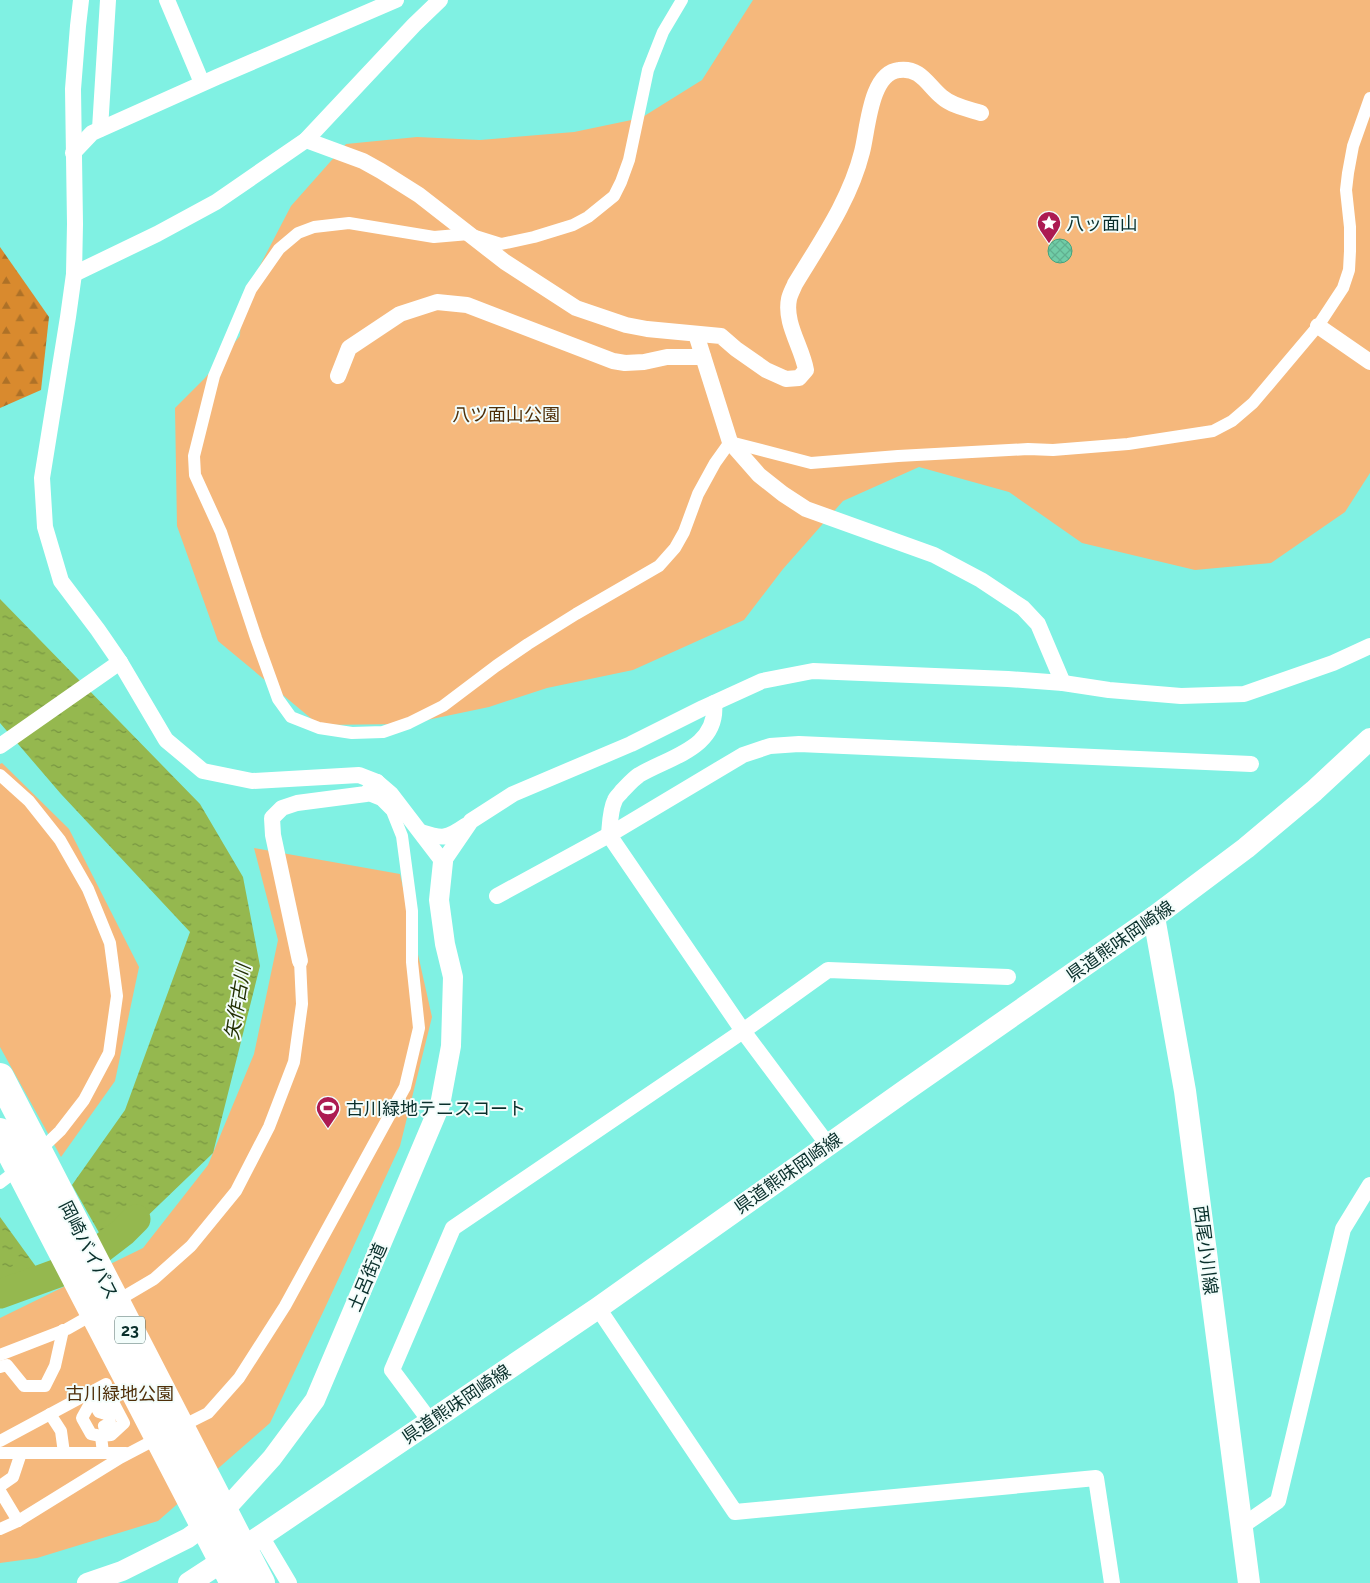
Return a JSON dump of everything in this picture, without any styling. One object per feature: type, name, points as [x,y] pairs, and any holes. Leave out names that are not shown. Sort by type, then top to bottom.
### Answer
[{"type":"highway","name":"岡崎バイパス","points":[[0,1077],[261,1583]]},
{"type":"highway","name":"岡崎バイパス","points":[[2,1137],[234,1583]]},
{"type":"main road","name":"県道熊味岡崎線","points":[[200,1580],[261,1536],[598,1308],[1154,917],[1246,848],[1314,791],[1370,739]]},
{"type":"main road","name":"西尾小川線","points":[[1154,917],[1185,1090],[1249,1583]]},
{"type":"street","points":[[81,0],[73,89],[74,274],[42,478],[45,527],[61,582],[120,662],[166,740],[203,771],[252,781],[359,775],[377,782],[391,794],[444,862],[471,822]]},
{"type":"street","points":[[100,129],[108,0]]},
{"type":"street","points":[[167,0],[202,83]]},
{"type":"street","points":[[73,153],[92,133],[100,129],[396,0]]},
{"type":"street","points":[[74,274],[157,234],[216,202],[306,140],[440,0]]},
{"type":"street","points":[[682,0],[663,32],[648,70],[629,160],[614,196],[588,217],[573,225],[534,237],[501,244],[469,234],[434,237],[349,223],[314,227],[298,233],[279,249],[251,289],[214,376],[194,456],[195,475],[221,532],[278,699],[291,717],[319,728],[352,733],[383,732],[409,723],[443,706],[536,639],[659,566],[675,548],[684,532],[698,494],[715,463],[730,442]]},
{"type":"street","points":[[306,140],[363,161],[381,171],[419,195],[505,262],[576,308],[626,325],[647,329],[721,336],[766,370],[786,379],[799,378],[806,370],[791,324],[788,306],[789,298],[795,284],[845,201],[862,153],[874,94],[878,85],[890,72],[909,70],[919,73],[942,97],[952,104],[981,113]]},
{"type":"street","points":[[730,442],[811,463],[898,456],[1028,449],[1054,450],[1128,444],[1213,430],[1232,421],[1253,402],[1318,326],[1343,288],[1349,270],[1350,251],[1350,226],[1346,190],[1353,146],[1370,98]]},
{"type":"street","points":[[338,376],[349,348],[400,314],[437,302],[467,305],[612,361],[624,363],[644,362],[667,357],[703,357]]},
{"type":"street","points":[[1318,326],[1370,362]]},
{"type":"street","points":[[696,334],[730,442],[759,476],[806,509],[934,554],[981,580],[1023,608],[1038,624],[1063,683]]},
{"type":"street","points":[[421,832],[438,838],[451,835],[513,794],[631,744],[762,681],[813,671],[910,674],[1063,683],[1109,690],[1181,696],[1244,694],[1333,663],[1370,646]]},
{"type":"street","points":[[1,746],[120,662]]},
{"type":"street","points":[[714,703],[715,711],[712,723],[707,733],[692,749],[638,776],[615,800],[609,835],[743,1031],[828,1145]]},
{"type":"street","points":[[497,896],[609,835],[743,755],[770,746],[799,744],[1251,764]]},
{"type":"street","points":[[0,775],[30,801],[60,840],[88,889],[110,943],[117,996],[109,1053],[84,1100],[60,1131],[31,1159],[0,1183]]},
{"type":"street","points":[[366,794],[377,782]]},
{"type":"street","points":[[0,1355],[63,1330],[154,1279],[191,1246],[236,1191],[269,1127],[294,1062],[302,1004],[300,961],[273,835],[272,818],[282,808],[297,803],[366,794],[381,800],[392,811],[402,836],[412,911],[412,962],[419,1028],[405,1087],[285,1306],[239,1378],[208,1413],[128,1453],[18,1521],[0,1530]]},
{"type":"street","name":"土呂街道","points":[[87,1583],[122,1571],[188,1538],[222,1512],[272,1458],[315,1400],[440,1105],[451,1046],[453,977],[439,900],[444,862]]},
{"type":"street","points":[[430,1421],[392,1370],[453,1228],[743,1031],[828,970],[1008,977]]},
{"type":"street","points":[[1242,1526],[1278,1501],[1343,1229],[1370,1185]]},
{"type":"street","points":[[598,1308],[735,1512],[1096,1478],[1112,1583]]},
{"type":"street","points":[[0,1367],[7,1365],[24,1386],[45,1386],[55,1366],[63,1330]]},
{"type":"street","points":[[0,1440],[50,1414],[91,1396],[106,1384]]},
{"type":"street","points":[[91,1396],[99,1412],[109,1415],[110,1423],[104,1432],[103,1453]]},
{"type":"street","points":[[91,1396],[114,1404],[124,1423],[111,1435],[104,1432],[91,1434],[82,1418],[91,1396]]},
{"type":"street","points":[[50,1414],[61,1431],[64,1453]]},
{"type":"street","points":[[0,1452],[128,1453]]},
{"type":"street","points":[[0,1486],[13,1476],[21,1453]]},
{"type":"street","points":[[0,1491],[18,1521]]},
{"type":"street","points":[[261,1536],[289,1583]]},
{"type":"green space","name":"八ツ面山公園","points":[[753,0],[1370,0],[1370,473],[1345,512],[1271,563],[1195,570],[1082,543],[1009,492],[919,467],[843,501],[783,569],[744,620],[633,670],[547,688],[489,707],[408,724],[319,725],[218,641],[177,526],[175,408],[205,378],[240,336],[241,302],[291,206],[346,144],[417,137],[480,140],[574,132],[641,118],[702,80]]},
{"type":"green space","points":[[0,247],[49,317],[41,390],[0,408]]},
{"type":"green space","points":[[2,763],[69,829],[139,967],[115,1081],[61,1157],[0,1047],[0,764]]},
{"type":"green space","name":"古川緑地公園","points":[[254,848],[400,874],[432,1017],[400,1146],[270,1423],[158,1521],[37,1558],[0,1563],[0,1318],[143,1248],[208,1165],[254,1054],[278,940]]},
{"type":"water","points":[[0,599],[200,804],[243,877],[260,966],[213,1153],[110,1252],[72,1185],[125,1110],[190,932],[61,794],[0,723]]},
{"type":"water","points":[[0,1217],[50,1286],[0,1298]]},
{"type":"building","points":[[1060,239],[1069,242],[1072,251],[1069,260],[1060,263],[1051,260],[1048,251],[1051,242]]},
{"type":"waterway","name":"矢作古川","points":[[0,1294],[80,1265],[123,1232],[136,1219]]},
{"type":"place","name":"八ッ面山","points":[[1049,244]]},
{"type":"place","name":"古川緑地テニスコート","points":[[328,1129]]}]
